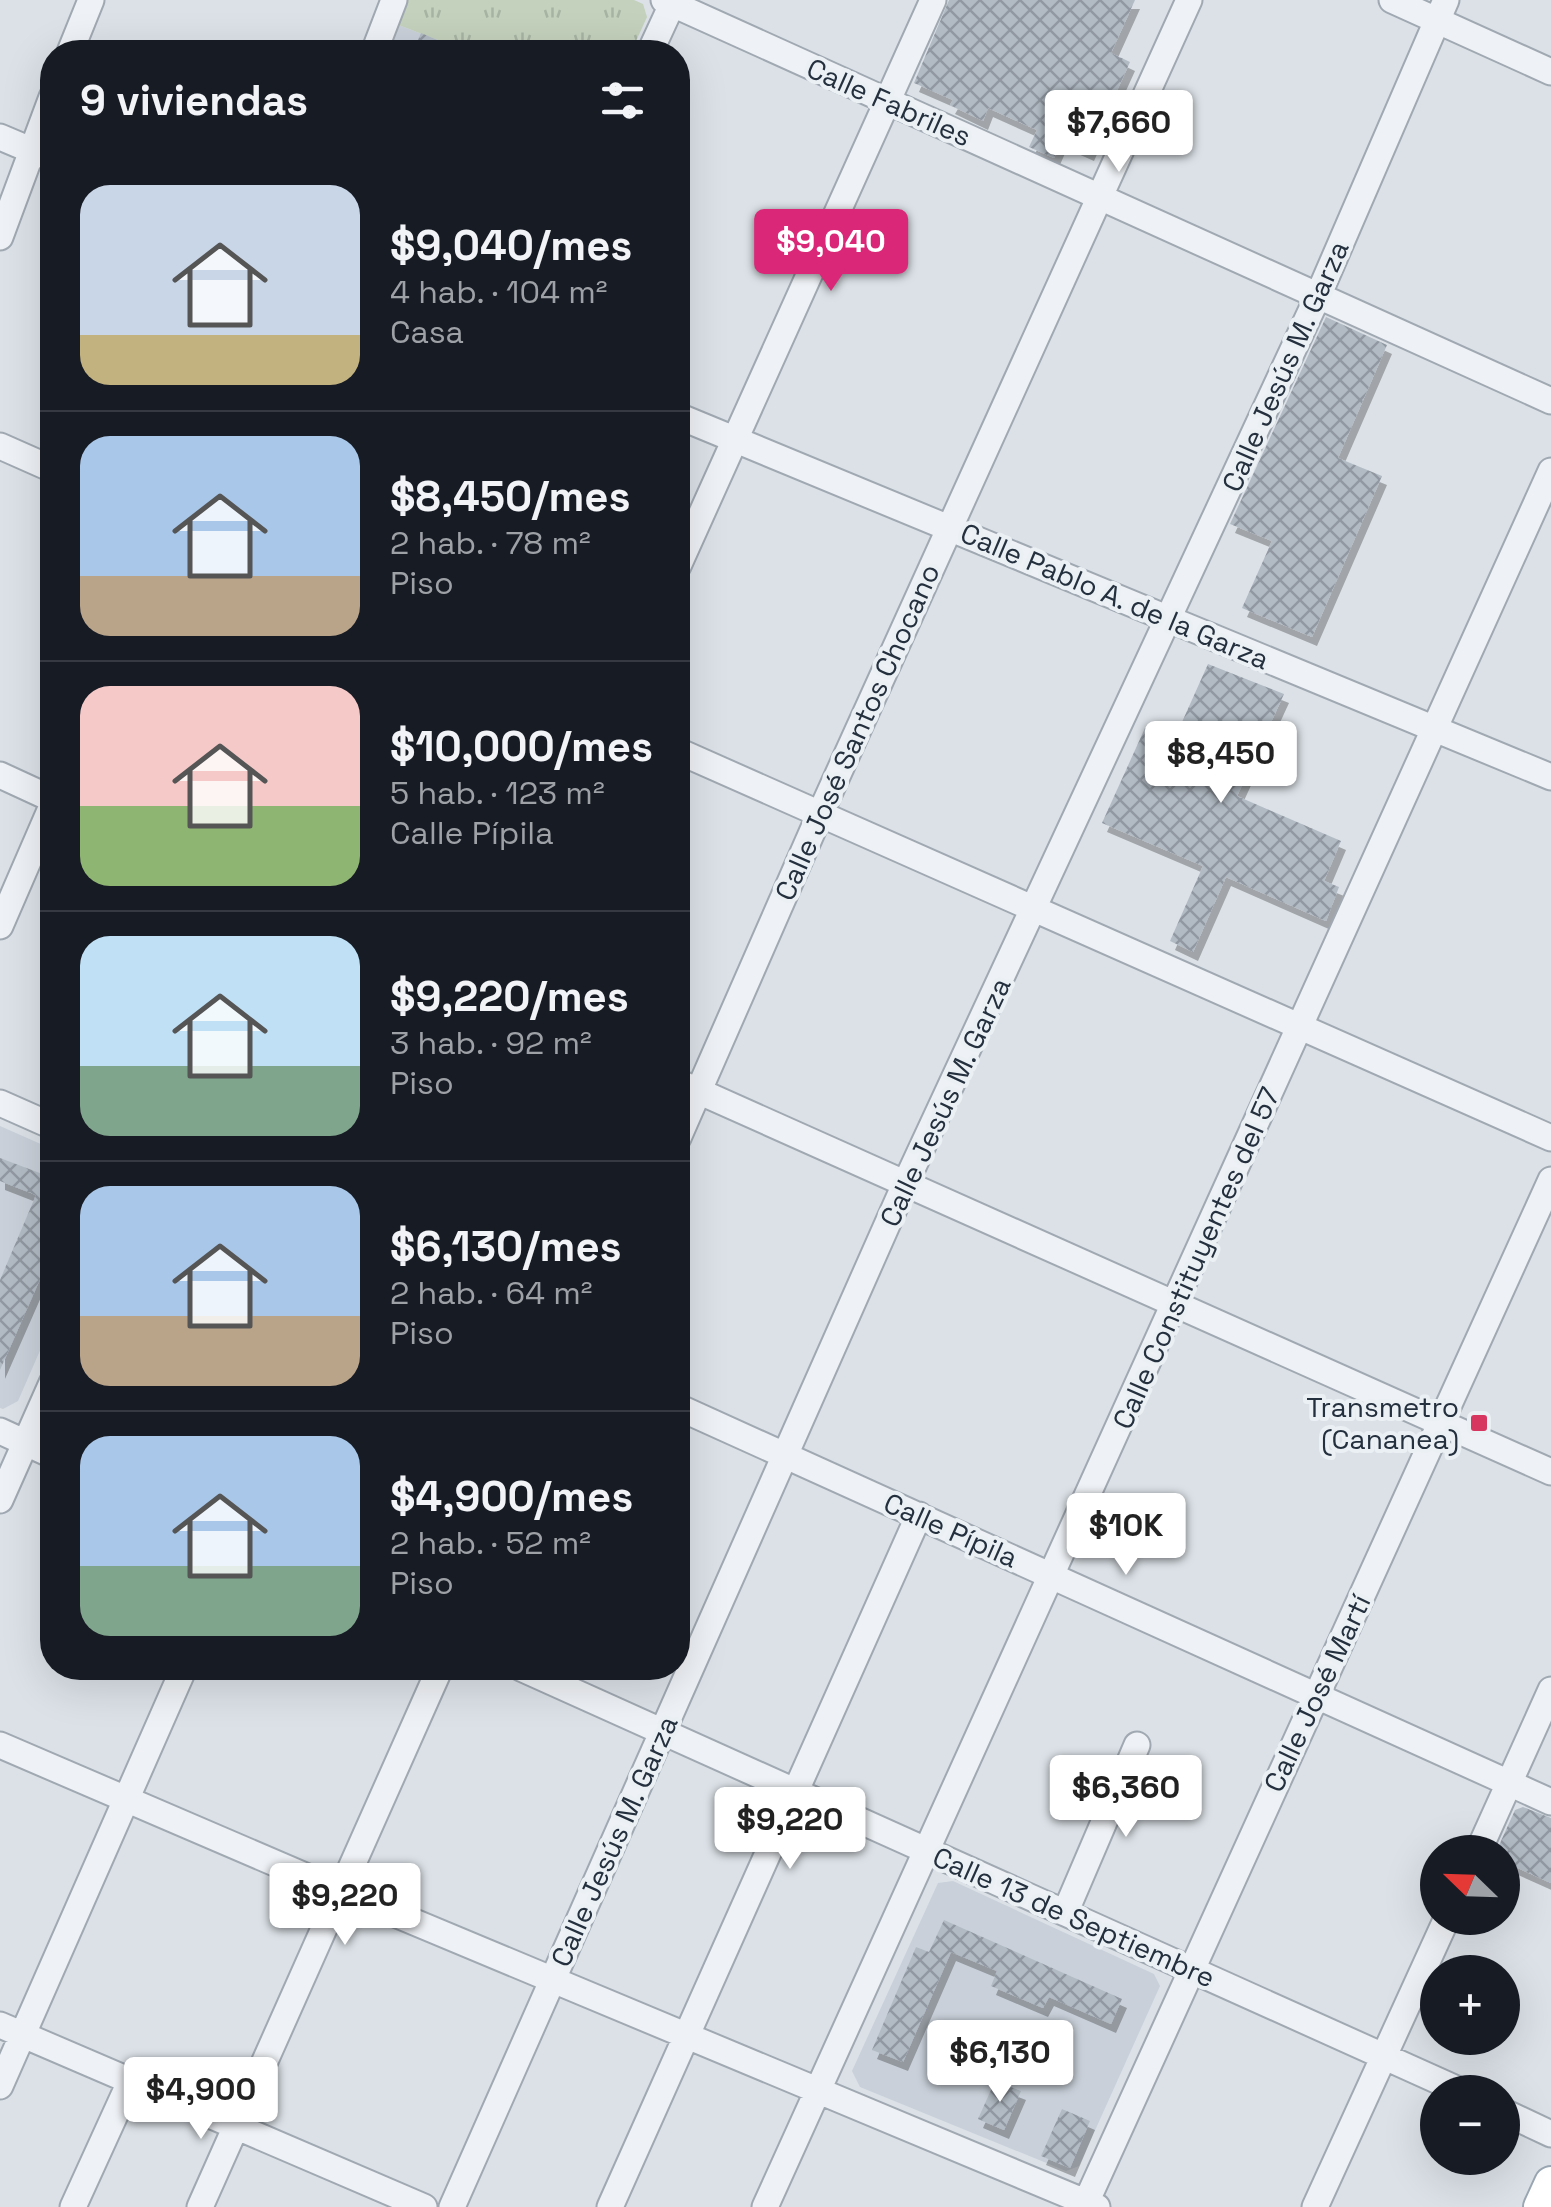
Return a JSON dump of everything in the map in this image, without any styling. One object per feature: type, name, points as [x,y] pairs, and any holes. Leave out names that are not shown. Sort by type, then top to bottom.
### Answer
[{"type":"main road","points":[[1540,2207],[1551,2183]]},
{"type":"street","points":[[75,40],[90,0]]},
{"type":"street","points":[[379,40],[394,0]]},
{"type":"street","points":[[690,539],[933,0]]},
{"type":"street","name":"Calle José Santos Chocano","points":[[690,1083],[820,814],[1190,0]]},
{"type":"street","points":[[1392,0],[1441,10],[1551,72]]},
{"type":"street","points":[[655,40],[670,1]]},
{"type":"street","name":"Calle Fabriles","points":[[670,1],[1551,402]]},
{"type":"street","name":"Calle Jesús M. Garza","points":[[690,1672],[906,1182],[1318,296],[1441,10]]},
{"type":"street","points":[[0,137],[40,154]]},
{"type":"street","points":[[0,236],[40,159]]},
{"type":"street","name":"Calle Pablo A. de la Garza","points":[[690,421],[1551,777]]},
{"type":"street","points":[[0,446],[40,464]]},
{"type":"street","name":"Calle Constituyentes del 57","points":[[765,2207],[1551,472]]},
{"type":"street","points":[[690,756],[1551,1138]]},
{"type":"street","points":[[0,775],[40,796]]},
{"type":"street","points":[[0,926],[40,831]]},
{"type":"street","points":[[690,1088],[1551,1472]]},
{"type":"street","points":[[0,1103],[40,1121]]},
{"type":"street","name":"Calle José Martí","points":[[1089,2205],[1316,1694],[1551,1180]]},
{"type":"street","points":[[0,1500],[40,1410]]},
{"type":"street","name":"Calle Pípila","points":[[690,1412],[1551,1802]]},
{"type":"street","points":[[0,1432],[40,1450]]},
{"type":"street","points":[[610,2207],[919,1515]]},
{"type":"street","points":[[0,2086],[11,2030],[128,1798],[179,1680]]},
{"type":"street","points":[[200,2207],[435,1680]]},
{"type":"street","name":"Calle 13 de Septiembre","points":[[548,1680],[1427,2075]]},
{"type":"street","name":"Calle Jesús M. Garza","points":[[452,2207],[687,1680]]},
{"type":"street","points":[[1486,1835],[1551,1690]]},
{"type":"street","points":[[1065,1912],[1137,1745]]},
{"type":"street","points":[[0,1746],[1089,2205]]},
{"type":"street","points":[[1315,2207],[1440,1935]]},
{"type":"street","points":[[11,2030],[424,2207]]},
{"type":"street","points":[[73,2207],[130,2082]]},
{"type":"street","points":[[1520,2119],[1551,2134]]},
{"type":"shaded area","points":[[396,24],[438,40],[390,40]]},
{"type":"shaded area","points":[[0,1126],[40,1144],[40,1351],[18,1401],[0,1408]]},
{"type":"shaded area","points":[[953,1881],[1154,1974],[1160,1986],[1079,2166],[1066,2171],[860,2087],[852,2071],[938,1883]]},
{"type":"green space","points":[[405,0],[634,0],[643,4],[647,17],[636,40],[438,40],[396,24]]},
{"type":"building","points":[[949,0],[1135,0],[1111,53],[1130,62],[1089,152],[1062,140],[1054,158],[1029,147],[1037,130],[988,108],[983,121],[950,105],[953,100],[914,83]]},
{"type":"building","points":[[421,33],[438,40],[418,40]]},
{"type":"building","points":[[1326,317],[1387,345],[1338,458],[1382,476],[1312,637],[1242,608],[1272,541],[1230,524]]},
{"type":"building","points":[[1208,664],[1284,694],[1237,796],[1341,841],[1324,881],[1339,887],[1326,921],[1226,877],[1193,952],[1170,941],[1203,866],[1102,823],[1145,728],[1174,740]]},
{"type":"building","points":[[0,1158],[40,1173],[40,1279],[0,1370],[0,1280],[36,1195],[0,1181]]},
{"type":"building","points":[[1523,1807],[1551,1818],[1551,1883],[1520,1869],[1520,1835],[1504,1835],[1515,1810]]},
{"type":"building","points":[[944,1920],[1122,1999],[1111,2024],[1049,1997],[1043,2008],[991,1986],[997,1971],[951,1952],[903,2062],[872,2050],[916,1947],[929,1952]]},
{"type":"building","points":[[995,2081],[1021,2091],[1004,2130],[978,2119]]},
{"type":"building","points":[[1062,2109],[1090,2121],[1070,2168],[1041,2156]]},
{"type":"place","name":"Transmetro (Cananea)","points":[[1479,1423]]}]
